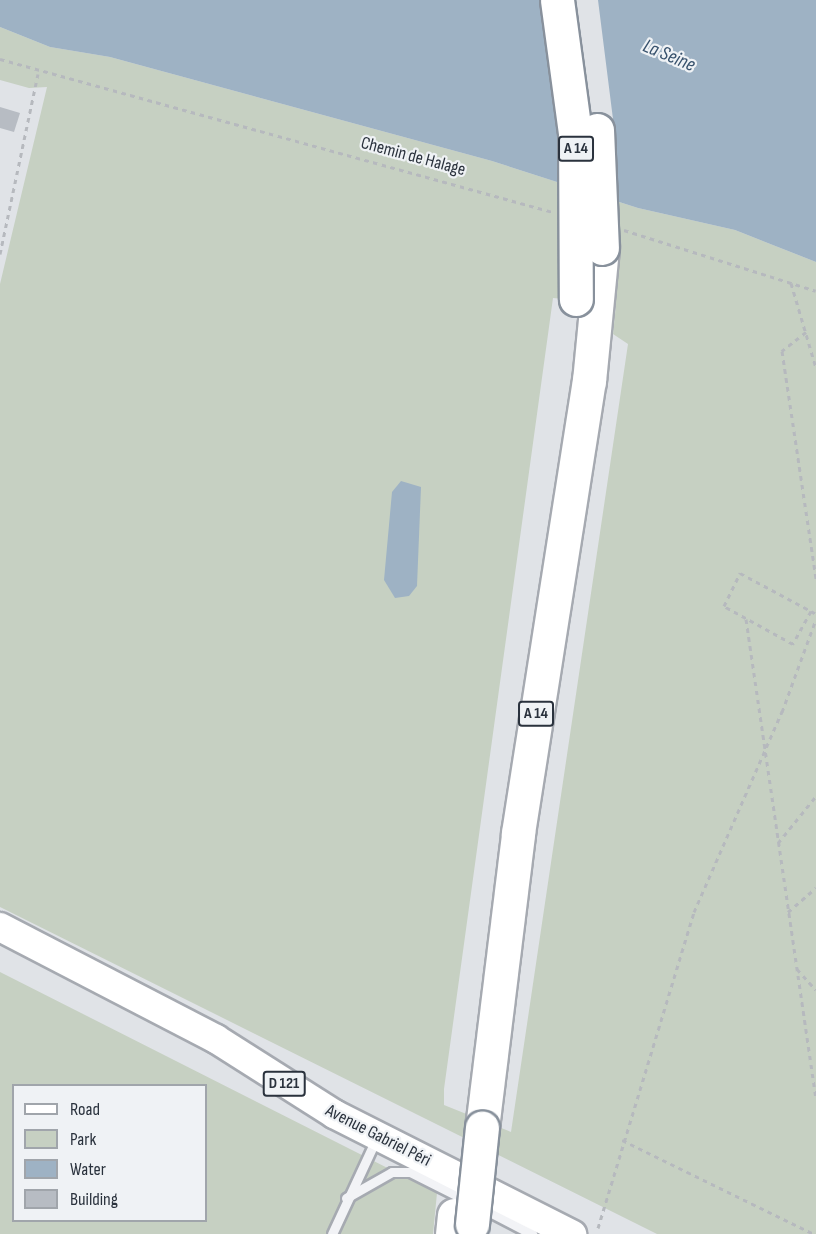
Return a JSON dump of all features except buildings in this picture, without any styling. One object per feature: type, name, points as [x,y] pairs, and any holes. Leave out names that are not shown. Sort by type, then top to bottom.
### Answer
[{"type":"highway","name":"A 14","points":[[557,0],[576,132],[587,301]]},
{"type":"highway","name":"A 14","points":[[462,1227],[472,1124],[587,301],[598,137],[580,0]]},
{"type":"main road","name":"Avenue Gabriel Péri","points":[[0,927],[175,1016],[377,1137],[585,1231]]},
{"type":"lane","points":[[333,1234],[346,1198],[377,1137]]},
{"type":"lane","points":[[346,1198],[392,1172],[410,1172],[532,1234]]},
{"type":"path","name":"Chemin de Halage","points":[[0,59],[39,73],[108,87],[564,215]]},
{"type":"path","points":[[0,254],[39,73]]},
{"type":"path","points":[[618,228],[816,291]]},
{"type":"path","points":[[791,283],[816,368]]},
{"type":"path","points":[[806,332],[782,351],[816,578]]},
{"type":"path","points":[[585,1231],[622,1140],[694,912],[764,751],[816,617],[811,611],[740,573],[724,606],[793,644],[811,611]]},
{"type":"path","points":[[746,619],[816,1098]]},
{"type":"path","points":[[778,843],[816,796]]},
{"type":"path","points":[[788,912],[816,888]]},
{"type":"path","points":[[797,969],[816,990]]},
{"type":"path","points":[[622,1140],[814,1234]]},
{"type":"green space","points":[[0,27],[50,47],[110,57],[492,161],[638,208],[735,230],[816,262],[816,1234],[657,1234],[0,907],[0,284],[47,87],[29,88],[0,80]],"holes":[[[553,298],[616,304],[613,334],[628,344],[511,1132],[444,1105],[444,1089]]]},
{"type":"green space","points":[[0,972],[437,1193],[433,1234],[0,1234]]},
{"type":"water","name":"La Seine","points":[[0,0],[816,0],[816,262],[735,230],[638,208],[492,161],[110,57],[50,47],[0,27]]},
{"type":"water","points":[[401,481],[421,487],[417,586],[409,596],[395,598],[384,580],[392,492]]},
{"type":"pier","points":[[542,0],[598,0],[614,127],[617,205],[561,187],[557,107]]}]
